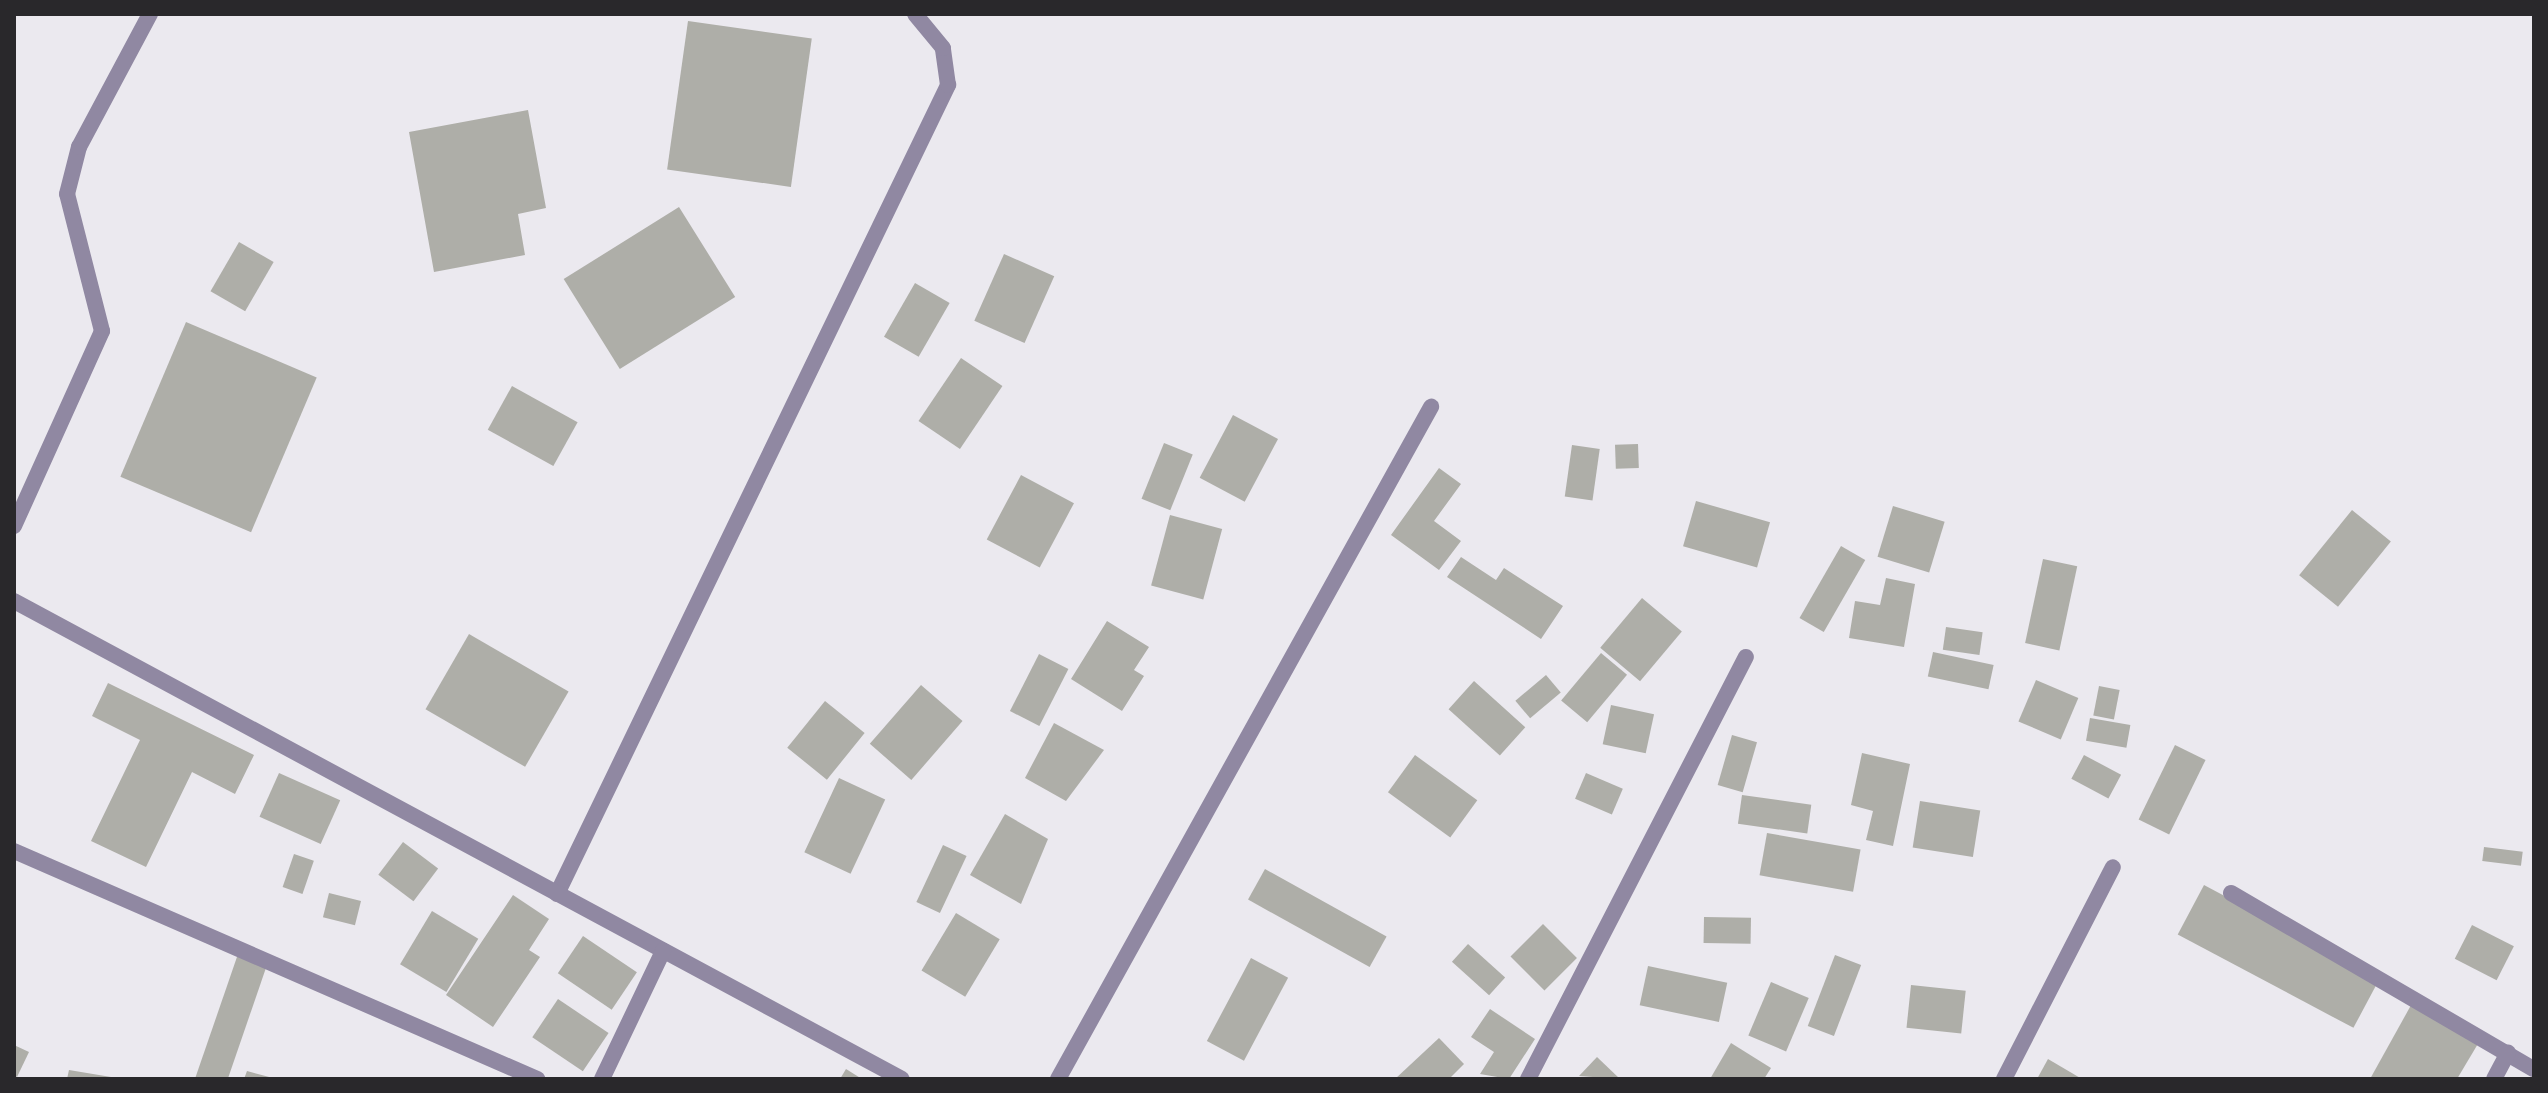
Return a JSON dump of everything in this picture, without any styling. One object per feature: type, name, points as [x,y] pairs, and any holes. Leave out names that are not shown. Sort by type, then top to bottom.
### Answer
[{"type":"street","points":[[14,526],[102,331],[67,194],[79,147],[150,14]]},
{"type":"street","points":[[557,894],[948,85],[943,48],[915,14]]},
{"type":"street","points":[[1058,1079],[1431,407]]},
{"type":"street","points":[[14,601],[902,1079]]},
{"type":"street","points":[[1528,1079],[1746,657]]},
{"type":"street","points":[[14,851],[537,1079]]},
{"type":"street","points":[[2004,1079],[2113,867]]},
{"type":"street","points":[[2231,893],[2534,1069]]},
{"type":"street","points":[[602,1079],[663,951]]},
{"type":"street","points":[[2494,1079],[2508,1053]]},
{"type":"building","points":[[688,21],[812,38],[791,187],[667,170]]},
{"type":"building","points":[[528,110],[546,208],[518,214],[525,255],[434,272],[409,132]]},
{"type":"building","points":[[679,207],[735,297],[620,369],[564,279]]},
{"type":"building","points":[[239,242],[274,262],[245,311],[211,291]]},
{"type":"building","points":[[1004,254],[1054,276],[1025,343],[974,321]]},
{"type":"building","points":[[915,283],[950,303],[919,357],[884,337]]},
{"type":"building","points":[[186,322],[317,377],[251,532],[120,477]]},
{"type":"building","points":[[961,358],[1002,386],[960,449],[919,421]]},
{"type":"building","points":[[512,386],[578,422],[553,466],[488,430]]},
{"type":"building","points":[[1233,415],[1278,439],[1245,502],[1200,478]]},
{"type":"building","points":[[1164,443],[1193,455],[1170,510],[1142,499]]},
{"type":"building","points":[[1638,444],[1639,468],[1616,469],[1615,445]]},
{"type":"building","points":[[1572,445],[1600,449],[1592,500],[1565,496]]},
{"type":"building","points":[[1439,468],[1461,484],[1434,521],[1461,541],[1439,570],[1391,535]]},
{"type":"building","points":[[1021,475],[1074,503],[1040,568],[987,539]]},
{"type":"building","points":[[1696,501],[1770,522],[1757,567],[1683,546]]},
{"type":"building","points":[[1893,506],[1945,522],[1929,572],[1878,557]]},
{"type":"building","points":[[2352,510],[2391,541],[2338,607],[2299,575]]},
{"type":"building","points":[[1170,515],[1222,529],[1203,599],[1151,586]]},
{"type":"building","points":[[1841,546],[1865,560],[1824,632],[1800,618]]},
{"type":"building","points":[[1461,557],[1496,580],[1504,568],[1563,606],[1541,639],[1447,577]]},
{"type":"building","points":[[2043,559],[2077,566],[2059,650],[2025,643]]},
{"type":"building","points":[[1886,578],[1915,584],[1904,647],[1849,638],[1855,601],[1880,605]]},
{"type":"building","points":[[1642,598],[1682,631],[1640,681],[1600,648]]},
{"type":"building","points":[[1107,621],[1149,647],[1134,670],[1144,676],[1122,711],[1071,679]]},
{"type":"building","points":[[1946,627],[1983,632],[1979,655],[1943,650]]},
{"type":"building","points":[[469,634],[569,692],[525,767],[426,709]]},
{"type":"building","points":[[1933,652],[1994,665],[1988,689],[1928,676]]},
{"type":"building","points":[[1601,653],[1627,675],[1587,722],[1561,700]]},
{"type":"building","points":[[1039,654],[1068,669],[1039,726],[1010,711]]},
{"type":"building","points":[[1546,675],[1561,693],[1530,718],[1515,701]]},
{"type":"building","points":[[2036,680],[2078,698],[2061,739],[2018,721]]},
{"type":"building","points":[[1474,681],[1525,727],[1500,755],[1449,709]]},
{"type":"building","points":[[108,683],[254,755],[235,794],[192,772],[146,867],[91,841],[140,740],[92,716]]},
{"type":"building","points":[[921,685],[963,721],[911,780],[870,744]]},
{"type":"building","points":[[2099,686],[2120,690],[2114,719],[2093,715]]},
{"type":"building","points":[[825,701],[865,733],[827,780],[787,748]]},
{"type":"building","points":[[1611,705],[1654,714],[1646,753],[1603,744]]},
{"type":"building","points":[[2090,718],[2130,725],[2126,748],[2086,741]]},
{"type":"building","points":[[1054,723],[1104,750],[1066,801],[1025,778]]},
{"type":"building","points":[[1732,735],[1757,742],[1743,792],[1718,785]]},
{"type":"building","points":[[2175,745],[2206,760],[2169,835],[2139,820]]},
{"type":"building","points":[[1862,753],[1910,764],[1893,846],[1866,840],[1873,811],[1851,805]]},
{"type":"building","points":[[1415,755],[1477,800],[1450,837],[1388,792]]},
{"type":"building","points":[[2084,755],[2121,775],[2108,799],[2071,779]]},
{"type":"building","points":[[279,773],[340,800],[321,844],[259,817]]},
{"type":"building","points":[[1586,773],[1623,789],[1612,814],[1575,799]]},
{"type":"building","points":[[839,778],[885,800],[851,874],[804,852]]},
{"type":"building","points":[[1742,795],[1811,805],[1807,833],[1738,824]]},
{"type":"building","points":[[1920,801],[1980,811],[1973,857],[1913,847]]},
{"type":"building","points":[[1005,814],[1048,839],[1021,904],[970,875]]},
{"type":"building","points":[[1767,833],[1861,849],[1853,892],[1760,875]]},
{"type":"building","points":[[403,842],[438,868],[413,901],[378,875]]},
{"type":"building","points":[[943,845],[967,856],[940,913],[916,902]]},
{"type":"building","points":[[2484,847],[2523,852],[2521,866],[2482,861]]},
{"type":"building","points":[[294,854],[314,861],[302,894],[283,887]]},
{"type":"building","points":[[1265,869],[1387,936],[1370,967],[1248,900]]},
{"type":"building","points":[[2204,885],[2380,978],[2353,1028],[2178,934]]},
{"type":"building","points":[[329,893],[361,901],[355,925],[323,917]]},
{"type":"building","points":[[513,895],[549,919],[529,950],[540,957],[493,1027],[446,995]]},
{"type":"building","points":[[432,911],[478,939],[446,992],[400,964]]},
{"type":"building","points":[[956,913],[1000,939],[965,997],[921,970]]},
{"type":"building","points":[[1704,917],[1751,918],[1751,944],[1704,943]]},
{"type":"building","points":[[1543,924],[1577,958],[1544,990],[1510,957]]},
{"type":"building","points":[[2472,925],[2514,946],[2497,980],[2455,959]]},
{"type":"building","points":[[583,936],[637,972],[612,1010],[558,973]]},
{"type":"building","points":[[1468,944],[1505,977],[1489,995],[1452,962]]},
{"type":"building","points":[[238,954],[267,964],[228,1079],[195,1078]]},
{"type":"building","points":[[1835,955],[1861,965],[1834,1036],[1808,1026]]},
{"type":"building","points":[[1251,958],[1288,978],[1244,1061],[1207,1041]]},
{"type":"building","points":[[1648,966],[1727,983],[1719,1022],[1640,1005]]},
{"type":"building","points":[[1771,982],[1809,998],[1786,1051],[1748,1035]]},
{"type":"building","points":[[1911,985],[1966,991],[1961,1034],[1907,1028]]},
{"type":"building","points":[[2415,998],[2482,1037],[2457,1079],[2370,1079]]},
{"type":"building","points":[[558,999],[609,1033],[583,1071],[532,1037]]},
{"type":"building","points":[[1490,1009],[1535,1039],[1509,1079],[1480,1074],[1494,1052],[1471,1037]]},
{"type":"building","points":[[1439,1038],[1464,1064],[1449,1079],[1395,1079]]},
{"type":"building","points":[[1731,1043],[1771,1068],[1764,1079],[1710,1079]]},
{"type":"building","points":[[14,1045],[29,1052],[17,1077],[14,1075]]},
{"type":"building","points":[[1597,1057],[1620,1079],[1579,1076]]},
{"type":"building","points":[[2048,1059],[2082,1079],[2037,1079]]},
{"type":"building","points":[[846,1069],[862,1079],[840,1079]]},
{"type":"building","points":[[69,1070],[111,1077],[111,1079],[67,1079]]},
{"type":"building","points":[[247,1071],[273,1078],[273,1079],[244,1079]]}]
